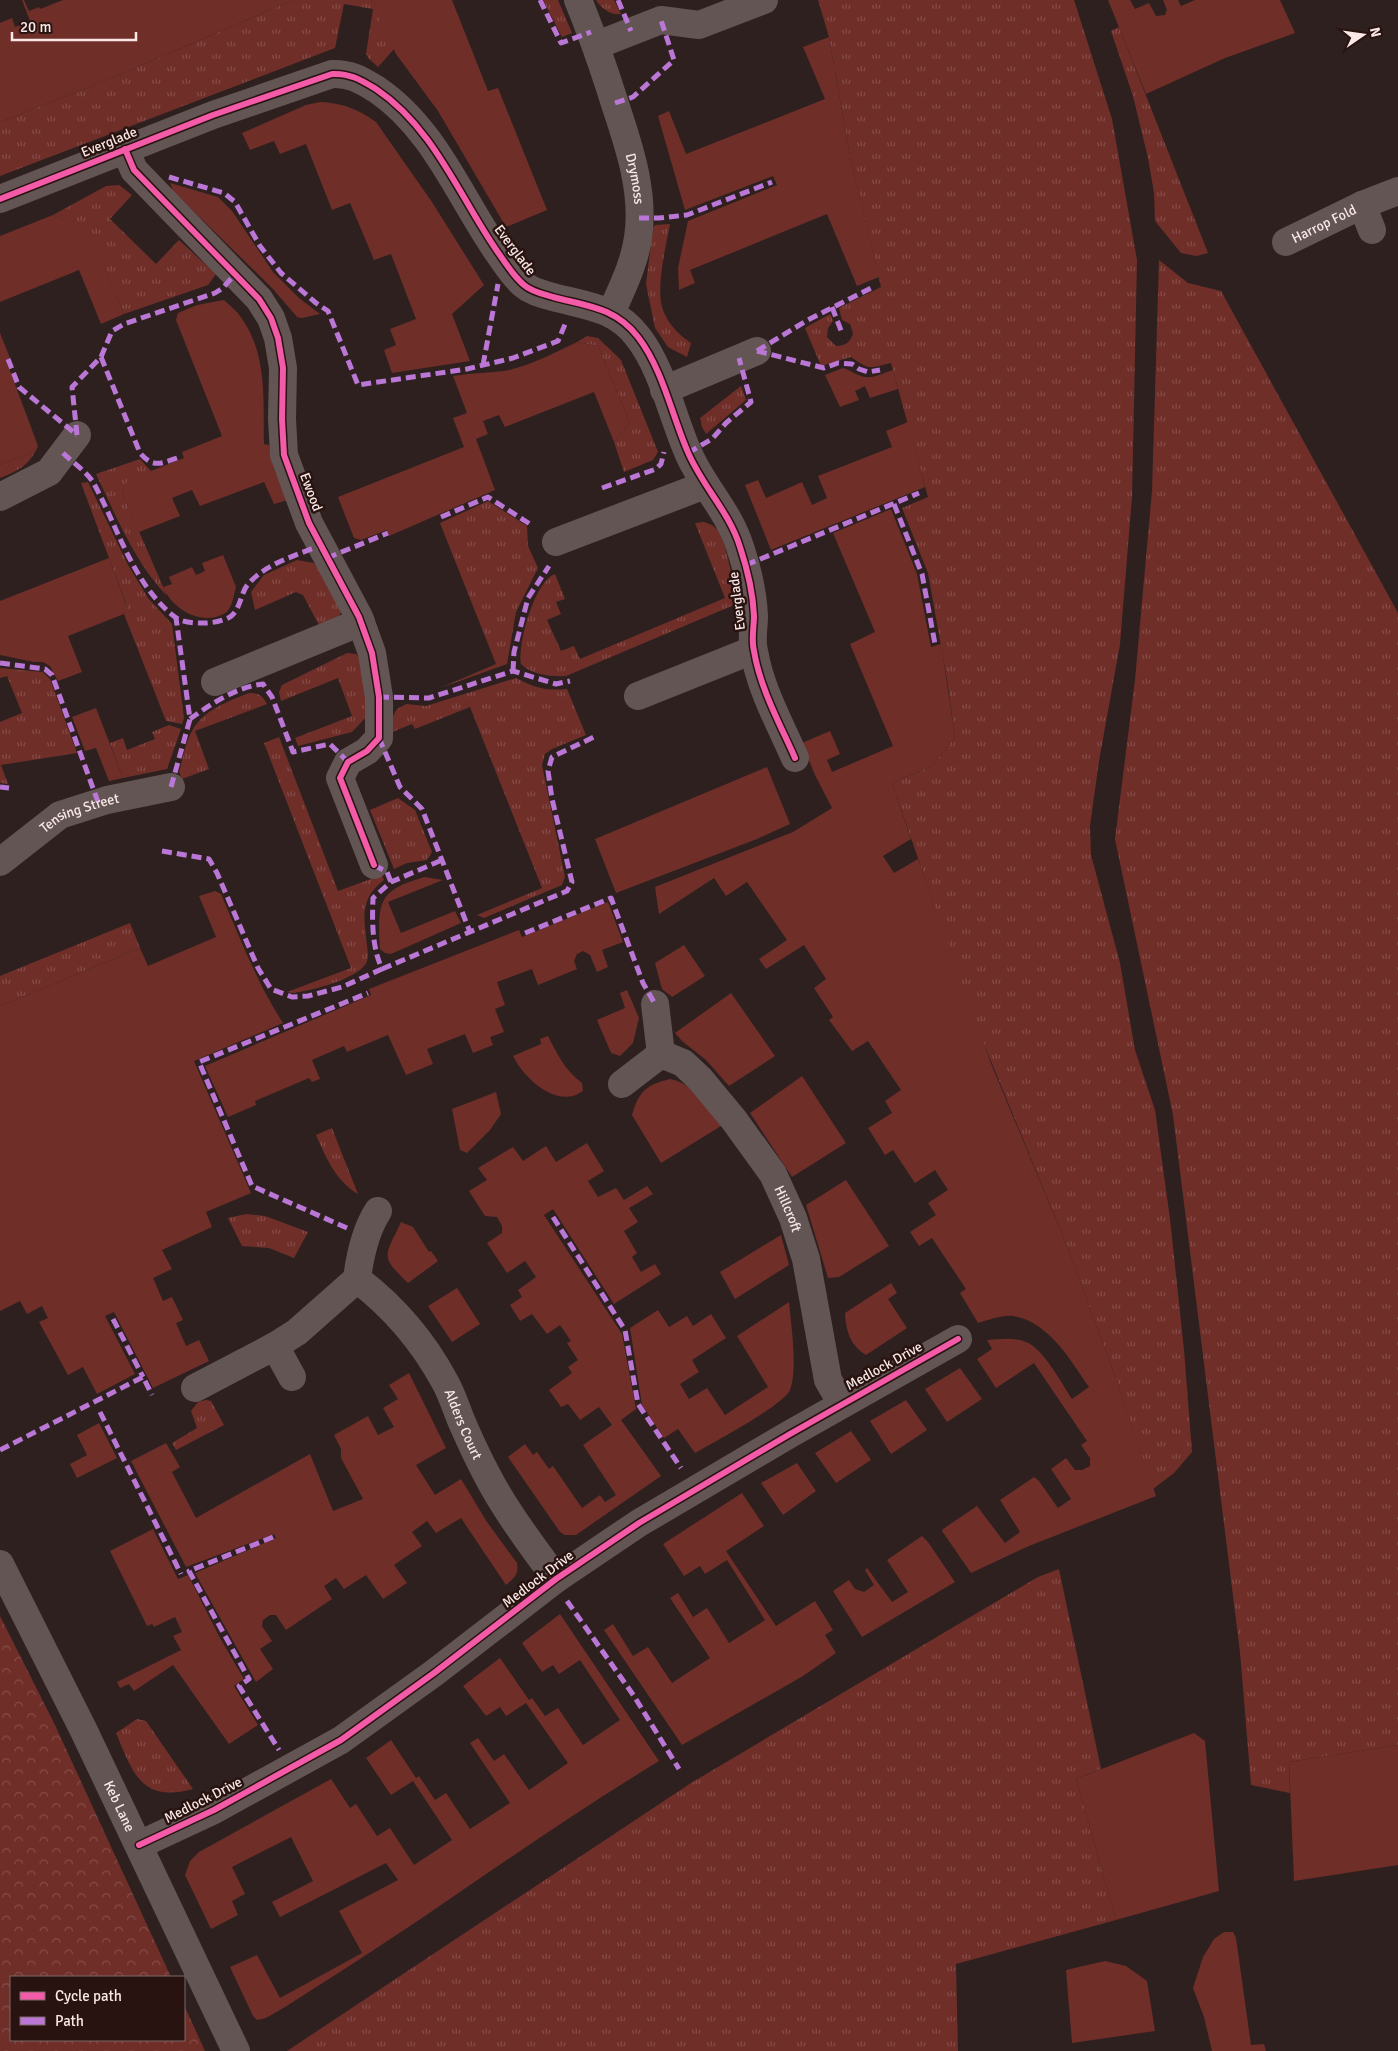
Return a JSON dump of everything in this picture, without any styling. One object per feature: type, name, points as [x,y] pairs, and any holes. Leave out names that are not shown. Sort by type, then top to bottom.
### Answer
[{"type":"street","name":"Drymoss","points":[[578,0],[596,45],[626,138],[639,207],[638,236],[634,261],[611,313]]},
{"type":"street","points":[[596,45],[661,20],[698,25],[764,0]]},
{"type":"street","name":"Everglade","points":[[0,200],[214,115],[332,74],[344,73],[358,77],[389,98],[411,118],[444,164],[492,243],[524,285],[536,292],[578,302],[611,313],[629,326],[649,353],[688,453],[705,484],[730,522],[746,565],[754,614],[753,650],[765,688],[795,758]]},
{"type":"street","name":"Ewood","points":[[125,149],[134,170],[259,300],[271,318],[278,338],[283,368],[282,419],[284,455],[309,523],[361,622],[372,653],[379,698],[378,738],[367,751],[348,762],[340,778],[374,865]]},
{"type":"street","name":"Harrop Fold","points":[[1286,242],[1367,218],[1398,190]]},
{"type":"street","points":[[664,390],[757,351]]},
{"type":"street","points":[[0,497],[49,472],[77,435]]},
{"type":"street","points":[[556,542],[705,484]]},
{"type":"street","points":[[215,682],[361,622]]},
{"type":"street","points":[[638,696],[753,650]]},
{"type":"street","name":"Tensing Street","points":[[0,862],[60,814],[107,800],[172,787]]},
{"type":"street","points":[[622,1084],[661,1054],[655,1004]]},
{"type":"street","name":"Hillcroft","points":[[661,1054],[683,1064],[700,1079],[734,1120],[773,1174],[793,1218],[806,1259],[828,1380],[842,1404]]},
{"type":"street","points":[[195,1388],[275,1346],[297,1332],[357,1279],[364,1243],[370,1225],[378,1211]]},
{"type":"street","name":"Alders Court","points":[[357,1279],[383,1299],[402,1318],[432,1361],[446,1383],[486,1474],[504,1504],[556,1579]]},
{"type":"street","name":"Medlock Drive","points":[[139,1845],[214,1810],[341,1740],[434,1673],[556,1579],[639,1523],[842,1404],[958,1339]]},
{"type":"street","points":[[275,1346],[292,1377]]},
{"type":"street","name":"Keb Lane","points":[[0,1564],[48,1657],[236,2051]]},
{"type":"green space","points":[[22,0],[24,0],[29,11],[63,0],[293,0],[107,80],[0,122],[0,23],[12,18],[15,27],[30,21]]},
{"type":"green space","points":[[293,0],[371,0],[394,49],[378,67],[369,59],[366,54],[373,9],[344,4],[335,48],[0,176],[0,122],[107,80]]},
{"type":"green space","points":[[371,0],[452,0],[488,91],[498,88],[547,210],[506,227],[438,111],[396,54]]},
{"type":"green space","points":[[543,0],[558,0],[572,33],[562,37]]},
{"type":"green space","points":[[596,0],[614,0],[621,14],[607,11]]},
{"type":"green space","points":[[818,0],[1074,0],[1112,119],[1137,260],[1132,497],[1120,644],[1099,761],[1090,826],[1091,855],[1120,963],[1135,1050],[1155,1110],[1170,1219],[1184,1350],[1192,1452],[1174,1473],[1153,1489],[1115,1376],[1067,1246],[972,1015],[892,783],[932,766],[955,737],[928,573],[902,508],[928,497],[891,363],[870,367],[851,357],[821,366],[805,328],[830,314],[833,321],[828,328],[827,337],[836,346],[845,344],[851,339],[853,333],[850,324],[842,320],[839,308],[881,287],[850,156],[829,37]]},
{"type":"green space","points":[[1108,0],[1130,0],[1135,9],[1149,3],[1156,16],[1165,15],[1167,10],[1163,0],[1178,0],[1181,6],[1195,0],[1280,0],[1295,33],[1225,58],[1146,94]]},
{"type":"green space","points":[[1119,27],[1208,253],[1196,256],[1181,253],[1155,221],[1154,193],[1148,158],[1133,96],[1111,31]]},
{"type":"green space","points":[[829,37],[850,156],[879,277],[857,286],[827,214],[690,270],[695,283],[679,290],[678,268],[688,221],[777,185],[773,176],[685,210],[658,116],[669,111],[686,154],[825,99],[803,47]]},
{"type":"green space","points":[[320,102],[350,108],[376,122],[432,202],[484,285],[452,314],[470,361],[392,373],[384,350],[396,345],[390,329],[416,319],[391,254],[374,260],[350,203],[332,210],[306,144],[280,154],[274,141],[250,150],[242,133],[306,105]]},
{"type":"green space","points":[[170,183],[218,197],[232,211],[273,272],[299,298],[320,314],[302,318],[297,317],[272,288],[173,191]]},
{"type":"green space","points":[[119,185],[132,195],[110,219],[156,264],[179,240],[216,274],[208,285],[124,314],[88,228],[53,215],[106,186]]},
{"type":"green space","points":[[53,215],[88,227],[124,314],[101,324],[79,270],[0,302],[0,236]]},
{"type":"green space","points":[[670,224],[662,268],[661,301],[665,315],[671,324],[678,333],[691,343],[687,357],[668,347],[655,328],[646,284],[653,228],[655,225]]},
{"type":"green space","points":[[1159,260],[1188,283],[1221,291],[1398,613],[1398,1745],[1289,1762],[1290,1793],[1251,1785],[1240,1652],[1173,1115],[1115,839],[1135,680],[1152,491]]},
{"type":"green space","points":[[224,300],[240,316],[249,330],[260,361],[264,444],[269,445],[274,469],[288,500],[274,504],[264,482],[200,506],[192,490],[172,498],[180,516],[139,532],[122,492],[128,480],[184,458],[182,452],[222,436],[176,320],[178,313],[197,305]]},
{"type":"green space","points":[[0,333],[10,358],[6,360],[38,446],[30,453],[0,465]]},
{"type":"green space","points":[[587,336],[598,338],[621,360],[658,452],[653,460],[624,472],[614,442],[630,423],[598,346],[577,342]]},
{"type":"green space","points":[[577,342],[598,346],[630,423],[614,442],[594,392],[505,427],[499,415],[483,421],[488,434],[476,439],[495,490],[389,536],[387,530],[361,540],[354,538],[338,497],[464,447],[453,418],[467,413],[453,376],[514,369],[542,359]]},
{"type":"green space","points":[[843,368],[865,377],[873,377],[893,370],[898,389],[870,398],[865,386],[855,391],[859,400],[840,407],[825,375]]},
{"type":"green space","points":[[741,386],[746,400],[706,434],[700,418]]},
{"type":"green space","points":[[908,422],[925,487],[771,550],[745,485],[758,480],[766,498],[802,482],[812,505],[827,498],[818,476],[892,447],[886,431]]},
{"type":"green space","points":[[38,446],[27,463],[0,478],[0,465],[30,453]]},
{"type":"green space","points":[[140,459],[151,471],[122,492],[167,596],[145,569],[136,554],[96,474]]},
{"type":"green space","points":[[88,482],[128,565],[148,598],[172,624],[184,718],[182,724],[166,721],[124,614],[127,606],[81,483]]},
{"type":"green space","points":[[488,501],[527,526],[528,546],[538,568],[516,612],[507,664],[440,688],[496,664],[440,523]]},
{"type":"green space","points":[[891,509],[917,574],[931,647],[941,644],[955,737],[932,766],[892,783],[911,839],[883,856],[894,873],[918,859],[992,1066],[1067,1246],[1115,1376],[1156,1496],[1029,1546],[971,1573],[942,1531],[943,1529],[977,1506],[1005,1543],[1020,1532],[1000,1500],[1034,1477],[1039,1481],[1058,1508],[1071,1499],[1051,1469],[1066,1458],[1075,1470],[1082,1470],[1090,1466],[1090,1458],[1081,1445],[1087,1441],[1034,1363],[996,1388],[977,1359],[992,1349],[987,1340],[1017,1339],[1032,1346],[1039,1351],[1052,1367],[1072,1399],[1089,1387],[1066,1354],[1048,1334],[1037,1326],[1013,1316],[1000,1317],[978,1323],[960,1293],[966,1289],[932,1238],[919,1246],[910,1232],[936,1215],[928,1203],[948,1190],[935,1170],[915,1183],[893,1150],[885,1155],[868,1128],[892,1113],[885,1101],[901,1090],[868,1041],[852,1051],[829,1020],[833,1017],[814,988],[826,979],[804,945],[766,969],[759,959],[787,940],[747,882],[726,896],[714,878],[659,914],[655,887],[793,832],[832,808],[815,775],[802,743],[830,731],[840,754],[827,760],[832,772],[893,746],[850,644],[875,632],[833,533]]},
{"type":"green space","points":[[704,522],[712,525],[719,531],[725,547],[737,596],[734,605],[566,676],[542,674],[531,671],[521,664],[522,642],[534,600],[547,579],[555,574],[565,599],[556,602],[561,614],[547,620],[561,651],[574,646],[580,659],[725,598],[695,523]]},
{"type":"green space","points":[[223,555],[236,587],[229,609],[216,617],[208,618],[192,615],[178,607],[163,587],[172,584],[169,577],[192,567],[196,575],[205,571],[202,563]]},
{"type":"green space","points":[[109,558],[127,607],[124,614],[68,636],[82,672],[58,681],[50,666],[43,662],[0,655],[0,601]]},
{"type":"green space","points":[[297,560],[314,563],[341,612],[339,617],[320,627],[303,595],[296,592],[255,610],[251,592],[264,575]]},
{"type":"green space","points":[[347,653],[356,654],[365,663],[372,711],[352,732],[298,746],[295,738],[352,716],[338,678],[281,701],[279,692],[282,685]]},
{"type":"green space","points":[[0,668],[43,672],[50,679],[77,753],[1,765],[8,784],[0,783],[0,722],[22,713],[7,676],[0,678]]},
{"type":"green space","points":[[516,678],[541,688],[553,690],[567,689],[586,735],[552,749],[545,754],[542,765],[565,877],[562,885],[484,918],[477,915],[542,888],[470,707],[415,729],[412,724],[390,733],[393,716],[397,709],[406,704],[426,706]]},
{"type":"green space","points":[[249,693],[260,695],[267,704],[195,731],[209,769],[182,779],[179,772],[184,751],[197,724],[217,707]]},
{"type":"green space","points":[[96,708],[123,778],[109,781],[96,748],[85,751],[72,717]]},
{"type":"green space","points":[[169,725],[181,729],[167,769],[123,778],[110,743],[123,738],[127,750],[155,739],[152,732]]},
{"type":"green space","points":[[279,737],[338,891],[382,875],[384,880],[370,894],[365,910],[364,918],[368,956],[365,965],[342,980],[322,987],[294,993],[287,992],[351,968],[264,743]]},
{"type":"green space","points":[[767,767],[790,824],[757,839],[616,893],[595,839]]},
{"type":"green space","points":[[398,798],[415,810],[432,852],[427,860],[407,863],[394,869],[370,810]]},
{"type":"green space","points":[[425,877],[443,880],[388,902],[401,933],[455,911],[461,923],[391,954],[385,953],[380,949],[379,933],[379,920],[384,901],[389,893],[397,887]]},
{"type":"green space","points":[[215,891],[221,894],[257,976],[283,1023],[194,1061],[251,1193],[206,1212],[212,1227],[162,1250],[172,1269],[153,1278],[163,1301],[172,1297],[183,1320],[176,1323],[186,1346],[199,1340],[209,1361],[153,1388],[114,1312],[105,1316],[135,1374],[97,1394],[83,1367],[68,1375],[39,1322],[48,1318],[42,1306],[27,1314],[20,1301],[0,1311],[0,1006],[140,948],[148,966],[216,937],[199,896]]},
{"type":"green space","points":[[608,902],[623,942],[602,950],[608,967],[597,972],[590,955],[583,951],[577,954],[574,961],[577,969],[538,985],[532,969],[497,982],[505,1005],[495,1009],[504,1032],[490,1037],[493,1045],[473,1053],[465,1034],[427,1049],[433,1064],[406,1075],[388,1035],[347,1052],[344,1046],[312,1060],[320,1079],[312,1082],[309,1078],[255,1101],[256,1105],[228,1117],[205,1066],[371,995],[369,989],[519,930],[522,937]]},
{"type":"green space","points":[[130,923],[140,948],[0,1006],[0,976]]},
{"type":"green space","points":[[684,945],[705,976],[672,997],[662,989],[655,963]]},
{"type":"green space","points":[[627,990],[639,1018],[633,1043],[620,1056],[611,1053],[597,1020],[625,1008],[620,993]]},
{"type":"green space","points":[[731,993],[775,1056],[729,1086],[706,1060],[675,1033]]},
{"type":"green space","points":[[548,1036],[566,1067],[582,1083],[583,1091],[573,1096],[563,1097],[552,1094],[533,1082],[518,1065],[513,1056],[541,1044],[540,1039]]},
{"type":"green space","points":[[802,1076],[846,1143],[792,1177],[750,1113]]},
{"type":"green space","points":[[670,1079],[679,1081],[693,1091],[721,1126],[661,1163],[632,1115],[638,1100],[645,1090]]},
{"type":"green space","points":[[496,1092],[501,1114],[490,1130],[467,1153],[460,1150],[452,1109]]},
{"type":"green space","points":[[332,1128],[358,1194],[350,1189],[338,1176],[316,1135]]},
{"type":"green space","points":[[587,1143],[604,1171],[588,1181],[598,1197],[616,1188],[624,1200],[647,1186],[653,1194],[629,1208],[638,1222],[624,1231],[637,1253],[632,1257],[641,1272],[655,1264],[661,1274],[614,1304],[553,1209],[544,1215],[622,1334],[636,1409],[621,1420],[661,1476],[576,1535],[565,1535],[560,1532],[508,1457],[525,1444],[533,1455],[537,1452],[549,1469],[553,1466],[582,1508],[600,1495],[605,1502],[616,1495],[583,1445],[612,1425],[599,1407],[580,1420],[568,1404],[561,1407],[549,1390],[572,1373],[568,1367],[578,1360],[567,1343],[571,1341],[560,1325],[547,1334],[532,1314],[520,1321],[510,1305],[522,1297],[518,1290],[536,1277],[525,1261],[507,1273],[487,1243],[502,1233],[502,1226],[497,1217],[485,1216],[469,1191],[487,1180],[478,1168],[513,1147],[523,1161],[546,1146],[556,1162]]},
{"type":"green space","points":[[846,1180],[889,1246],[839,1277],[828,1278],[806,1205]]},
{"type":"green space","points":[[246,1214],[265,1216],[308,1232],[294,1258],[269,1248],[242,1246],[228,1218]]},
{"type":"green space","points":[[401,1222],[413,1227],[429,1252],[431,1251],[438,1261],[408,1283],[392,1267],[388,1255],[391,1242]]},
{"type":"green space","points":[[781,1235],[789,1265],[735,1299],[720,1272]]},
{"type":"green space","points":[[891,1283],[897,1293],[888,1299],[907,1328],[866,1355],[856,1347],[850,1337],[846,1326],[845,1313]]},
{"type":"green space","points":[[457,1288],[480,1324],[452,1342],[428,1306]]},
{"type":"green space","points":[[789,1302],[794,1371],[790,1390],[785,1397],[762,1414],[695,1453],[678,1429],[664,1438],[642,1405],[630,1328],[658,1310],[669,1327],[687,1316],[693,1326],[711,1314],[726,1338],[692,1360],[699,1372],[680,1384],[689,1399],[707,1388],[725,1415],[768,1387],[737,1336]]},
{"type":"green space","points":[[960,1368],[982,1399],[947,1422],[925,1389]]},
{"type":"green space","points":[[409,1373],[446,1448],[416,1465],[435,1495],[461,1479],[487,1522],[517,1563],[517,1573],[506,1585],[461,1518],[436,1533],[427,1521],[412,1532],[422,1546],[394,1565],[407,1583],[383,1599],[366,1575],[344,1589],[336,1578],[324,1586],[332,1599],[286,1630],[276,1615],[270,1615],[263,1620],[262,1626],[272,1641],[260,1649],[273,1669],[256,1682],[195,1573],[276,1538],[274,1534],[186,1567],[131,1461],[166,1443],[180,1467],[172,1472],[196,1518],[310,1454],[333,1511],[363,1499],[341,1458],[341,1449],[334,1435],[368,1416],[378,1435],[394,1427],[383,1408],[398,1399],[389,1385]]},
{"type":"green space","points":[[906,1400],[927,1430],[891,1454],[870,1421]]},
{"type":"green space","points":[[211,1401],[224,1425],[176,1450],[172,1443],[197,1428],[191,1411],[198,1402]]},
{"type":"green space","points":[[99,1423],[117,1458],[77,1478],[70,1464],[87,1455],[77,1435]]},
{"type":"green space","points":[[851,1431],[871,1460],[836,1483],[815,1453]]},
{"type":"green space","points":[[797,1463],[816,1491],[783,1515],[761,1483]]},
{"type":"green space","points":[[742,1493],[764,1526],[726,1551],[776,1626],[815,1601],[833,1630],[825,1635],[836,1653],[803,1676],[682,1745],[604,1630],[613,1624],[633,1656],[648,1647],[672,1683],[710,1658],[670,1598],[678,1593],[693,1617],[707,1608],[729,1643],[765,1620],[727,1560],[705,1574],[700,1566],[684,1576],[663,1544]]},
{"type":"green space","points":[[153,1529],[178,1579],[188,1575],[220,1638],[244,1679],[234,1686],[258,1725],[229,1744],[173,1665],[134,1691],[129,1684],[120,1688],[117,1682],[181,1650],[173,1636],[182,1632],[175,1617],[154,1627],[152,1624],[147,1626],[110,1551]]},
{"type":"green space","points":[[922,1536],[955,1582],[862,1637],[833,1591],[849,1580],[855,1589],[864,1592],[874,1585],[865,1570],[867,1568],[892,1602],[908,1592],[887,1560]]},
{"type":"green space","points":[[1059,1569],[1101,1769],[1076,1779],[1116,1920],[956,1964],[958,2051],[287,2051],[691,1783],[1038,1577]]},
{"type":"green space","points":[[560,1614],[659,1761],[338,1973],[285,2007],[266,2018],[257,2020],[253,2016],[230,1967],[257,1955],[280,1998],[362,1953],[339,1911],[398,1880],[386,1863],[280,1917],[272,1902],[313,1881],[291,1837],[232,1867],[245,1894],[232,1901],[238,1915],[211,1929],[185,1875],[190,1861],[199,1852],[331,1779],[350,1808],[356,1804],[377,1836],[390,1828],[414,1865],[452,1840],[413,1781],[391,1795],[366,1758],[391,1740],[416,1778],[419,1776],[435,1800],[446,1793],[470,1829],[510,1803],[470,1743],[478,1738],[494,1761],[504,1754],[529,1790],[568,1763],[526,1703],[506,1716],[500,1707],[486,1716],[463,1686],[500,1658],[529,1700],[532,1698],[545,1716],[558,1708],[583,1745],[620,1720],[580,1660],[559,1674],[553,1665],[542,1672],[522,1643]]},
{"type":"green space","points":[[0,1616],[55,1725],[171,1976],[10,1976],[10,2041],[185,2041],[185,2007],[205,2051],[0,2051]]},
{"type":"green space","points":[[137,1719],[146,1721],[193,1789],[161,1792],[150,1788],[141,1781],[128,1761],[116,1733]]},
{"type":"green space","points":[[1194,1733],[1205,1741],[1219,1891],[1116,1920],[1076,1779]]},
{"type":"green space","points":[[1398,1745],[1398,1865],[1294,1881],[1289,1762]]},
{"type":"green space","points":[[1224,1932],[1233,1932],[1236,1938],[1251,2045],[1264,2044],[1266,2051],[1212,2051],[1204,2017],[1193,1988],[1203,1957],[1214,1939]]},
{"type":"green space","points":[[1105,1961],[1126,1966],[1147,1981],[1155,2031],[1072,2043],[1066,1970]]},
{"type":"marked path","points":[[540,0],[561,43],[591,32]]},
{"type":"marked path","points":[[618,0],[631,31]]},
{"type":"marked path","points":[[615,103],[633,97],[674,60],[661,20]]},
{"type":"marked path","points":[[169,177],[224,193],[235,202],[260,246],[281,273],[328,311],[358,385],[467,369],[513,358],[558,341],[566,322]]},
{"type":"marked path","points":[[639,218],[687,215],[772,182]]},
{"type":"marked path","points":[[77,435],[72,387],[101,357],[112,331],[124,324],[215,293],[223,288],[235,274]]},
{"type":"marked path","points":[[483,365],[498,284]]},
{"type":"marked path","points":[[757,351],[806,321],[873,287]]},
{"type":"marked path","points":[[832,307],[842,333]]},
{"type":"marked path","points":[[757,351],[824,368],[838,363],[852,364],[868,372],[880,370]]},
{"type":"marked path","points":[[101,357],[140,453],[153,463],[166,462],[177,458]]},
{"type":"marked path","points":[[688,453],[712,439],[726,423],[751,402],[739,358]]},
{"type":"marked path","points":[[8,359],[19,387],[77,435]]},
{"type":"marked path","points":[[602,488],[656,469],[661,464],[664,452]]},
{"type":"marked path","points":[[63,453],[83,470],[93,482],[137,572],[148,589],[160,604],[175,617],[182,620],[193,623],[207,623],[221,621],[230,617],[234,614],[245,588],[256,577],[273,565],[321,545]]},
{"type":"marked path","points":[[746,565],[919,493]]},
{"type":"marked path","points":[[441,517],[488,497],[533,526]]},
{"type":"marked path","points":[[894,504],[922,574],[935,644]]},
{"type":"marked path","points":[[327,558],[388,533]]},
{"type":"marked path","points":[[513,671],[514,652],[528,598],[549,566]]},
{"type":"marked path","points":[[171,787],[190,719],[176,618]]},
{"type":"marked path","points":[[0,663],[45,669],[52,675],[98,802]]},
{"type":"marked path","points":[[379,697],[429,698],[513,671],[556,684],[570,681]]},
{"type":"marked path","points":[[190,719],[234,692],[263,684],[272,697],[293,752],[330,744],[348,762]]},
{"type":"marked path","points":[[382,969],[567,891],[572,882],[552,799],[548,771],[552,757],[594,737]]},
{"type":"marked path","points":[[379,738],[400,787],[422,809],[470,932]]},
{"type":"marked path","points":[[0,787],[9,788]]},
{"type":"marked path","points":[[162,851],[209,859],[217,873],[258,968],[271,989],[292,997],[308,996],[342,987],[382,969],[374,943],[373,898],[391,882],[442,860]]},
{"type":"marked path","points":[[374,865],[387,872],[391,882]]},
{"type":"marked path","points":[[525,933],[611,898],[643,983],[655,1004]]},
{"type":"marked path","points":[[347,1228],[252,1186],[199,1062],[368,993]]},
{"type":"marked path","points":[[553,1217],[625,1330],[638,1404],[681,1468]]},
{"type":"marked path","points":[[113,1319],[143,1377]]},
{"type":"marked path","points":[[0,1450],[143,1377],[152,1395]]},
{"type":"marked path","points":[[100,1412],[181,1574]]},
{"type":"marked path","points":[[273,1537],[189,1571],[249,1679],[239,1686],[279,1750]]},
{"type":"marked path","points":[[567,1601],[634,1696],[679,1769]]},
{"type":"cycle path","points":[[0,199],[213,115],[332,74],[350,76],[376,89],[396,105],[430,143],[483,230],[520,281],[538,292],[599,309],[620,319],[638,337],[646,349],[660,377],[693,463],[729,522],[740,547],[752,598],[754,616],[753,647],[757,665],[771,706],[795,758]]},
{"type":"cycle path","points":[[125,149],[134,170],[259,299],[271,318],[278,338],[283,368],[282,419],[284,455],[309,523],[359,617],[372,653],[379,697],[379,738],[367,751],[348,762],[340,778],[374,865]]},
{"type":"cycle path","points":[[139,1845],[214,1810],[341,1740],[434,1673],[556,1579],[639,1523],[790,1434],[958,1339]]}]
